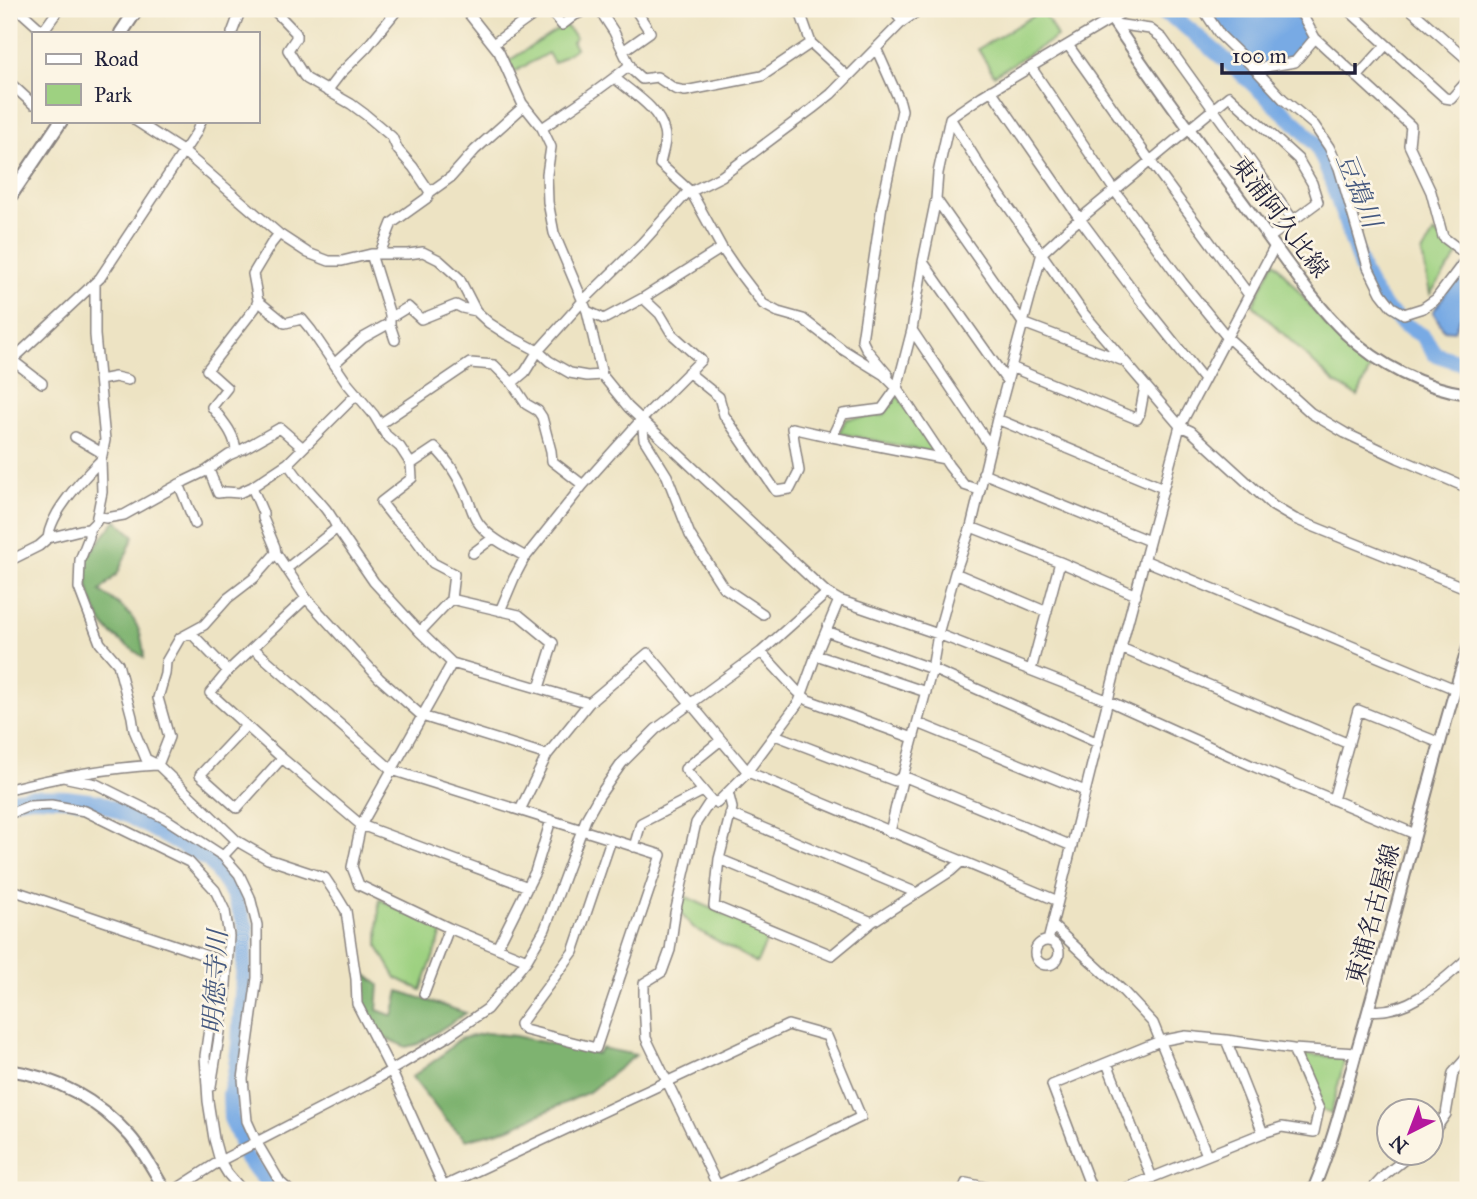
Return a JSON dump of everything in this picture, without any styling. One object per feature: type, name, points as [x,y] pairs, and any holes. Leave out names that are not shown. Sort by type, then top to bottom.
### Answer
[{"type":"highway","points":[[122,32],[138,9]]},
{"type":"highway","points":[[9,198],[57,122]]},
{"type":"main road","name":"東浦阿久比線","points":[[1112,17],[1189,130],[1272,242],[1345,333],[1367,351],[1408,376],[1430,385],[1468,394]]},
{"type":"main road","name":"東浦名古屋線","points":[[1313,1190],[1328,1153],[1370,1010],[1415,834],[1468,647]]},
{"type":"main road","points":[[9,1070],[64,1085],[91,1100],[129,1135],[165,1190]]},
{"type":"street","points":[[18,9],[43,29],[59,9]]},
{"type":"street","points":[[232,32],[241,9]]},
{"type":"street","points":[[273,9],[296,33],[296,38],[288,50],[307,79],[366,115],[392,137],[398,150],[430,192]]},
{"type":"street","points":[[327,91],[368,47],[398,9]]},
{"type":"street","points":[[465,9],[493,44],[524,106],[542,128],[551,147],[547,174],[548,202],[554,233],[587,311],[602,375],[628,407],[827,593],[839,600],[938,634],[1109,701],[1255,767],[1415,834]]},
{"type":"street","points":[[493,44],[540,9]]},
{"type":"street","points":[[549,9],[562,24],[589,9]]},
{"type":"street","points":[[599,9],[614,32],[632,70],[642,79],[657,77],[685,92],[762,76],[811,43]]},
{"type":"street","points":[[623,51],[650,32],[635,9]]},
{"type":"street","points":[[799,9],[811,43],[848,77]]},
{"type":"street","points":[[893,9],[902,22]]},
{"type":"street","points":[[512,383],[526,372],[538,351],[583,301],[642,243],[686,194],[722,176],[812,109],[902,22],[921,9]]},
{"type":"street","points":[[832,437],[843,414],[881,409],[897,388],[912,330],[936,199],[938,173],[950,118],[991,90],[1128,9]]},
{"type":"street","points":[[1203,9],[1220,35],[1283,99],[1314,125],[1329,146],[1343,179],[1368,267],[1381,293],[1392,307],[1404,314],[1423,308],[1436,299],[1468,256],[1443,237],[1431,192],[1409,145],[1411,125],[1315,38],[1299,9]]},
{"type":"street","points":[[1347,9],[1358,12],[1386,45],[1445,98],[1451,99],[1468,80]]},
{"type":"street","points":[[1410,9],[1468,60]]},
{"type":"street","points":[[1112,17],[1150,29],[1162,38],[1293,220]]},
{"type":"street","points":[[1255,69],[1295,62],[1315,38]]},
{"type":"street","points":[[1068,45],[1249,295]]},
{"type":"street","points":[[1357,77],[1386,45]]},
{"type":"street","points":[[876,48],[902,110],[882,205],[862,340],[964,485],[979,491]]},
{"type":"street","points":[[542,128],[609,81],[616,79],[630,65]]},
{"type":"street","points":[[1031,67],[1115,191],[1182,282],[1227,337],[1311,414],[1398,458],[1468,488]]},
{"type":"street","points":[[616,79],[656,115],[664,132],[660,164],[691,192],[722,248],[763,304],[778,312],[803,319],[842,349],[884,375],[897,388]]},
{"type":"street","points":[[9,96],[13,85],[32,103]]},
{"type":"street","points":[[991,90],[1080,219],[1144,305],[1205,380]]},
{"type":"street","points":[[890,831],[932,668],[938,634],[971,527],[1042,253],[1229,96],[1298,159],[1312,183],[1318,202],[1293,220],[1272,242],[1249,295],[1180,426],[1048,941]]},
{"type":"street","points":[[395,340],[376,253],[392,223],[451,177],[475,150],[524,106]]},
{"type":"street","points":[[950,118],[983,171],[1084,314],[1180,426],[1191,431],[1273,506],[1295,519],[1468,589]]},
{"type":"street","points":[[138,122],[184,152],[279,234],[309,253],[329,261],[342,261],[376,253],[423,252],[439,260],[460,278],[476,311],[489,323],[570,373],[602,375]]},
{"type":"street","points":[[42,383],[10,362],[95,284],[184,152],[201,122]]},
{"type":"street","points":[[936,199],[1023,323],[1124,361]]},
{"type":"street","points":[[236,451],[231,432],[212,407],[227,388],[207,370],[258,301],[253,274],[279,234]]},
{"type":"street","points":[[587,311],[604,319],[643,298],[722,248]]},
{"type":"street","points":[[923,262],[1007,381]]},
{"type":"street","points":[[95,284],[95,335],[105,431],[102,492],[96,522],[89,530],[80,560],[79,588],[100,643],[118,664],[134,730],[146,759],[158,765],[237,841],[268,859],[325,878],[337,896],[346,911],[357,1003],[391,1070],[441,1189],[667,1082],[788,1025],[827,1036],[861,1116],[715,1189],[667,1082],[646,1038],[643,1003],[644,983],[662,972],[670,950],[675,913],[696,823],[711,800]]},
{"type":"street","points":[[500,611],[526,557],[583,485],[642,419],[701,360],[672,334],[660,314],[643,298]]},
{"type":"street","points":[[258,301],[285,323],[302,319],[386,435],[400,447],[411,464],[412,478],[381,502],[414,537],[433,564],[454,574],[451,599],[420,632]]},
{"type":"street","points":[[335,363],[363,338],[408,307],[421,319],[456,305],[476,311]]},
{"type":"street","points":[[912,330],[990,446]]},
{"type":"street","points":[[876,361],[891,373],[900,376]]},
{"type":"street","points":[[380,424],[472,362],[494,365],[512,383],[526,404],[542,416],[551,459],[583,485]]},
{"type":"street","points":[[1011,368],[1137,419],[1145,386]]},
{"type":"street","points":[[688,372],[719,397],[724,415],[776,491],[790,489],[799,471],[792,428],[945,459]]},
{"type":"street","points":[[100,380],[115,377],[128,380]]},
{"type":"street","points":[[209,470],[218,493],[239,493],[252,487],[288,463],[357,394]]},
{"type":"street","points":[[642,419],[644,439],[667,476],[690,535],[723,587],[763,614]]},
{"type":"street","points":[[997,419],[1163,488]]},
{"type":"street","points":[[97,516],[106,518],[124,515],[280,428],[303,448]]},
{"type":"street","points":[[75,437],[102,457]]},
{"type":"street","points":[[411,464],[435,447],[463,488],[479,524],[493,538],[526,557]]},
{"type":"street","points":[[48,538],[49,528],[60,509],[102,457]]},
{"type":"street","points":[[288,463],[329,513],[374,582],[452,663],[589,703]]},
{"type":"street","points":[[983,473],[1149,541]]},
{"type":"street","points":[[179,484],[195,524]]},
{"type":"street","points":[[252,487],[276,553],[286,569],[306,598],[379,678],[422,716],[547,755]]},
{"type":"street","points":[[971,527],[1136,595]]},
{"type":"street","points":[[286,569],[338,528]]},
{"type":"street","points":[[9,561],[39,546],[48,538],[89,530]]},
{"type":"street","points":[[473,553],[493,538]]},
{"type":"street","points":[[158,765],[169,737],[158,698],[166,662],[180,638],[204,625],[228,598],[254,578],[276,553]]},
{"type":"street","points":[[1144,560],[1455,689]]},
{"type":"street","points":[[1031,670],[1060,562]]},
{"type":"street","points":[[955,573],[1047,612]]},
{"type":"street","points":[[175,1190],[220,1161],[365,1086],[445,1038],[487,1009],[527,960],[545,929],[598,796],[622,763],[656,729],[761,652],[827,593]]},
{"type":"street","points":[[306,598],[228,671],[210,693],[360,825],[528,887]]},
{"type":"street","points":[[451,599],[519,615],[553,643],[539,688]]},
{"type":"street","points":[[721,740],[685,769],[711,800],[717,803],[748,772],[799,702],[839,600]]},
{"type":"street","points":[[826,631],[932,668],[1098,743]]},
{"type":"street","points":[[191,633],[228,671]]},
{"type":"street","points":[[253,648],[391,770],[520,810],[661,856],[596,1048],[525,1030],[520,1024],[573,952],[611,840]]},
{"type":"street","points":[[1121,648],[1349,744]]},
{"type":"street","points":[[761,652],[808,700],[913,738]]},
{"type":"street","points":[[520,810],[547,755],[589,703],[648,653],[748,772],[1058,901]]},
{"type":"street","points":[[816,655],[926,692]]},
{"type":"street","points":[[452,663],[360,825],[352,867],[359,885],[449,929],[527,960]]},
{"type":"street","points":[[1333,800],[1359,710],[1440,743]]},
{"type":"street","points":[[918,723],[1085,791]]},
{"type":"street","points":[[246,726],[200,775],[237,808],[282,758]]},
{"type":"street","points":[[775,735],[895,782],[903,776]]},
{"type":"street","points":[[9,789],[104,770],[158,765]]},
{"type":"street","points":[[903,776],[1072,846]]},
{"type":"street","points":[[63,777],[96,784],[166,819],[223,856],[239,874],[250,897],[257,925],[257,978],[243,1079],[247,1121],[280,1182],[289,1190]]},
{"type":"street","points":[[634,847],[641,823],[703,791]]},
{"type":"street","points":[[728,792],[732,808],[719,859],[715,906],[832,955],[872,922],[951,871],[962,861]]},
{"type":"street","points":[[9,814],[29,806],[51,805],[85,811],[189,862],[215,890],[225,911],[229,936],[225,1001],[208,1101]]},
{"type":"street","points":[[730,814],[917,893]]},
{"type":"street","points":[[497,948],[535,872],[551,820]]},
{"type":"street","points":[[223,856],[237,841]]},
{"type":"street","points":[[719,859],[872,922]]},
{"type":"street","points":[[9,889],[219,960],[205,1056],[208,1101],[220,1161],[242,1190]]},
{"type":"street","points":[[1052,925],[1113,981],[1153,1023],[1208,1155]]},
{"type":"street","points":[[424,994],[449,929]]},
{"type":"street","points":[[1370,1010],[1381,1011],[1408,1004],[1442,982],[1468,958]]},
{"type":"street","points":[[1092,1190],[1052,1085],[1160,1041],[1186,1036],[1293,1049],[1356,1053]]},
{"type":"street","points":[[1226,1040],[1263,1133]]},
{"type":"street","points":[[1121,1190],[1282,1127],[1314,1132],[1318,1109],[1293,1049]]},
{"type":"street","points":[[1446,1114],[1453,1073],[1468,1056]]},
{"type":"street","points":[[1107,1063],[1152,1178]]},
{"type":"street","points":[[1371,1190],[1393,1168]]},
{"type":"street","points":[[963,1190],[966,1183],[999,1190]]},
{"type":"green space","points":[[1043,10],[1057,37],[994,75],[978,49]]},
{"type":"green space","points":[[565,25],[576,38],[572,42],[576,48],[554,63],[548,53],[512,73],[507,62]]},
{"type":"green space","points":[[1434,233],[1460,252],[1430,294],[1422,253]]},
{"type":"green space","points":[[1274,261],[1336,337],[1372,364],[1358,396],[1334,382],[1253,305]]},
{"type":"green space","points":[[898,395],[934,453],[839,433],[846,419],[884,415]]},
{"type":"green space","points":[[116,520],[134,536],[118,573],[100,591],[126,611],[137,625],[144,658],[116,638],[102,623],[94,607],[87,579],[84,561]]},
{"type":"green space","points":[[682,895],[769,935],[757,963],[694,928],[679,912]]},
{"type":"green space","points":[[379,899],[443,930],[421,990],[396,978],[378,947]]},
{"type":"green space","points":[[364,973],[379,985],[377,1010],[393,1016],[399,991],[466,1013],[418,1044],[406,1047],[374,1033],[361,1000]]},
{"type":"green space","points":[[486,1033],[515,1036],[597,1054],[602,1048],[636,1055],[589,1092],[510,1128],[466,1140],[445,1119],[412,1077],[459,1039]]},
{"type":"green space","points":[[1301,1054],[1345,1058],[1331,1113],[1322,1110]]},
{"type":"water","points":[[1208,9],[1292,9],[1310,39],[1293,59],[1257,65],[1223,34]]},
{"type":"water","points":[[1468,266],[1468,301],[1454,331],[1444,330],[1433,312],[1463,267]]},
{"type":"waterway","name":"豆搗川","points":[[1158,9],[1180,22],[1241,73],[1317,146],[1370,287],[1384,307],[1423,336],[1435,354],[1468,365]]},
{"type":"waterway","name":"明徳寺川","points":[[9,800],[31,797],[98,802],[210,861],[233,894],[246,927],[239,1044],[230,1094],[231,1118],[245,1157],[274,1190]]}]
